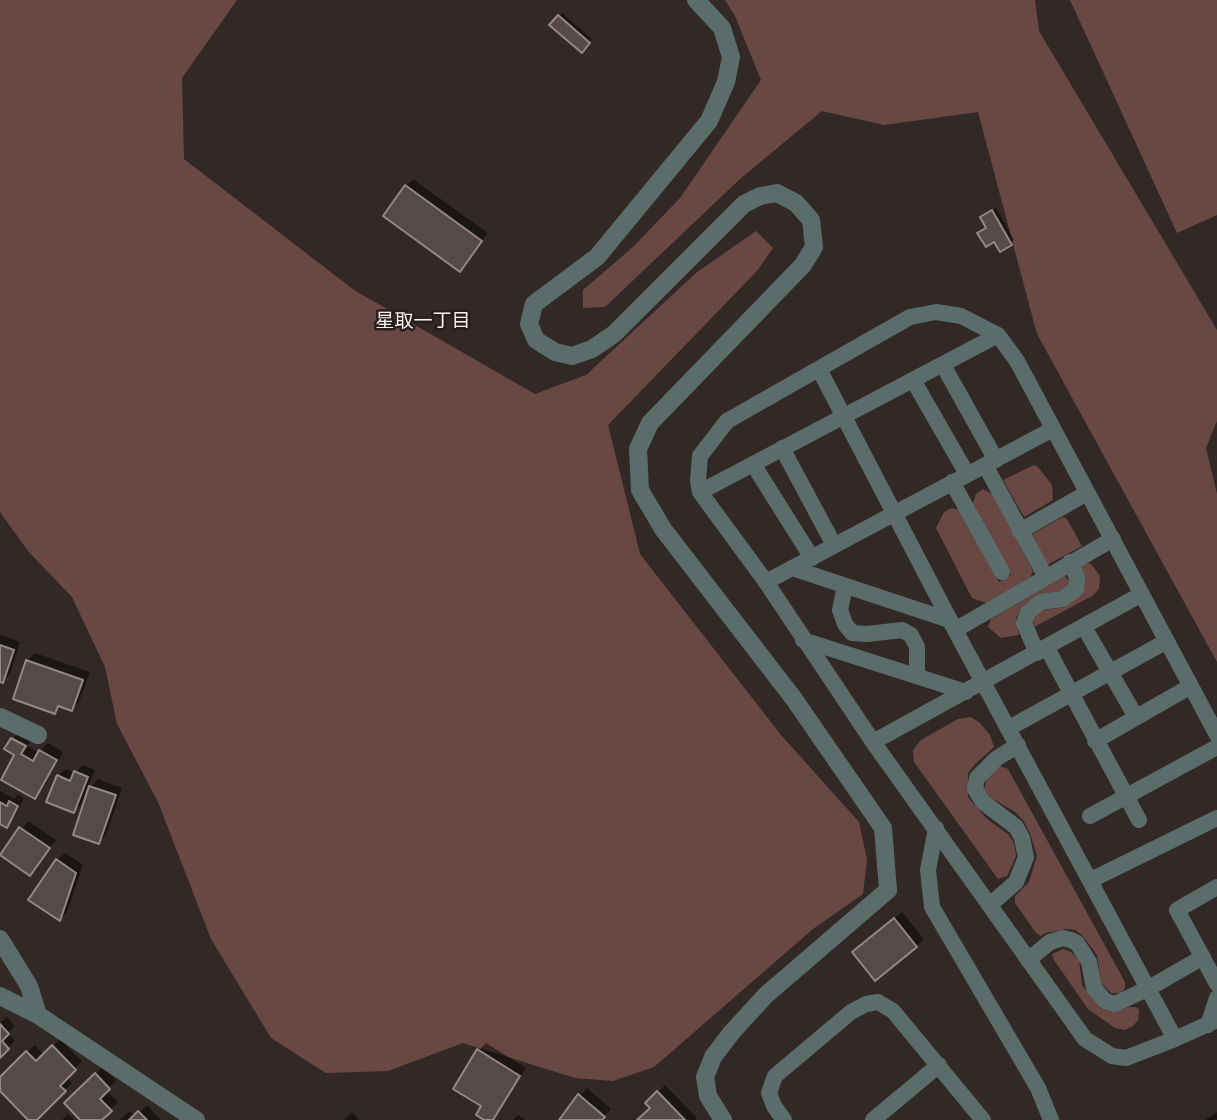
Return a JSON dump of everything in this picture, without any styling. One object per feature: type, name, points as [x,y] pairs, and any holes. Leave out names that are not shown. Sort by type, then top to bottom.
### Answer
[{"type":"street","points":[[696,0],[722,28],[731,57],[726,82],[709,121],[597,257],[534,304],[529,324],[536,340],[555,352],[572,356],[592,349],[614,334],[744,204],[760,196],[777,193],[796,204],[811,220],[814,247],[803,265],[650,423],[638,449],[640,490],[663,528],[794,699],[883,828],[888,890],[766,995],[713,1057],[705,1077],[708,1096],[723,1120]]},
{"type":"street","points":[[0,717],[38,735]]},
{"type":"street","points":[[0,939],[29,986],[38,1015]]},
{"type":"street","points":[[0,996],[38,1015],[196,1120]]},
{"type":"lane","points":[[1217,735],[1017,361],[998,335],[961,316],[936,312],[910,317],[727,421],[700,456],[700,492],[766,582],[873,742],[1085,1039],[1112,1056],[1126,1058],[1212,1022],[1217,999]]},
{"type":"lane","points":[[700,492],[998,335]]},
{"type":"lane","points":[[943,365],[1020,531],[1045,577]]},
{"type":"lane","points":[[820,369],[952,625],[1175,1039]]},
{"type":"lane","points":[[913,380],[967,474]]},
{"type":"lane","points":[[766,582],[1053,429]]},
{"type":"lane","points":[[782,448],[834,545]]},
{"type":"lane","points":[[753,464],[811,558]]},
{"type":"lane","points":[[952,482],[1002,572]]},
{"type":"lane","points":[[1020,531],[1087,494]]},
{"type":"lane","points":[[792,568],[952,625],[1113,539]]},
{"type":"lane","points":[[1070,562],[1077,577],[1076,589],[1063,599],[1041,602],[1028,612],[1024,623],[1070,694],[1139,820]]},
{"type":"lane","points":[[845,586],[840,610],[852,633],[902,630],[911,635],[917,647],[916,676]]},
{"type":"lane","points":[[873,742],[1142,594]]},
{"type":"lane","points":[[1084,627],[1136,717]]},
{"type":"lane","points":[[803,640],[966,692]]},
{"type":"lane","points":[[1009,728],[1167,640]]},
{"type":"lane","points":[[1095,741],[1191,686]]},
{"type":"lane","points":[[990,905],[1016,882],[1026,858],[1022,838],[1016,827],[983,802],[975,789],[976,778],[996,759],[1018,745]]},
{"type":"lane","points":[[1090,816],[1217,747]]},
{"type":"lane","points":[[1091,880],[1217,818]]},
{"type":"lane","points":[[936,828],[928,870],[932,907],[1038,1088],[1051,1120]]},
{"type":"lane","points":[[1217,887],[1177,909],[1217,984]]},
{"type":"lane","points":[[1028,960],[1050,942],[1071,940],[1083,951],[1089,962],[1094,988],[1105,1001],[1115,1003],[1149,988],[1203,957]]},
{"type":"lane","points":[[784,1120],[769,1093],[775,1076],[851,1012],[866,1004],[878,1002],[893,1011],[983,1120]]},
{"type":"lane","points":[[873,1120],[939,1065]]},
{"type":"shaded area","points":[[0,0],[237,0],[182,78],[184,159],[354,290],[535,394],[586,375],[696,273],[756,231],[773,248],[757,271],[608,425],[640,554],[781,735],[859,822],[867,859],[863,894],[813,929],[654,1067],[613,1081],[575,1078],[463,1043],[388,1071],[326,1073],[271,1038],[211,939],[158,802],[117,724],[105,667],[72,597],[28,551],[0,512]]},
{"type":"shaded area","points":[[725,0],[1035,0],[1039,31],[1217,330],[1217,421],[1206,448],[1217,494],[1217,662],[1037,334],[978,112],[884,125],[822,111],[740,179],[605,307],[583,308],[583,290],[633,247],[680,198],[761,80],[735,16]]},
{"type":"shaded area","points":[[1070,0],[1217,0],[1217,215],[1177,233]]},
{"type":"shaded area","points":[[1034,465],[1052,485],[1053,500],[1024,517],[1003,480]]},
{"type":"shaded area","points":[[983,489],[994,495],[1033,571],[1030,578],[987,603],[972,598],[936,528],[944,512],[951,508],[960,510],[999,582],[1011,575],[973,503],[976,494]]},
{"type":"shaded area","points":[[1063,517],[1067,519],[1082,546],[1047,565],[1032,534]]},
{"type":"shaded area","points":[[1085,562],[1091,564],[1100,576],[1099,589],[1092,596],[1034,627],[1033,617],[1039,611],[1065,607],[1074,600],[1080,567]]},
{"type":"shaded area","points":[[1065,576],[1070,582],[1063,594],[1041,595],[1023,605],[1016,618],[1019,635],[1001,638],[988,627],[991,619]]},
{"type":"shaded area","points":[[971,717],[990,735],[994,747],[968,773],[968,797],[987,819],[1008,834],[1014,843],[1016,856],[1007,876],[998,879],[914,762],[913,750],[921,740],[958,719]]},
{"type":"shaded area","points":[[1000,766],[1008,769],[1125,982],[1121,993],[1111,993],[1101,983],[1097,955],[1082,935],[1075,930],[1066,929],[1041,936],[1015,903],[1015,896],[1029,882],[1037,856],[1023,820],[990,797],[984,789],[987,779]]},
{"type":"shaded area","points":[[1063,949],[1079,960],[1082,985],[1100,1008],[1115,1012],[1129,1007],[1139,1010],[1138,1020],[1133,1026],[1125,1030],[1115,1028],[1088,1009],[1054,960],[1052,954]]},
{"type":"building","points":[[558,15],[590,43],[582,53],[549,25]]},
{"type":"building","points":[[405,185],[482,241],[460,272],[383,216]]},
{"type":"building","points":[[992,210],[1012,245],[1000,252],[994,242],[986,247],[977,233],[986,228],[980,217]]},
{"type":"building","points":[[0,645],[14,650],[3,683],[0,682]]},
{"type":"building","points":[[26,660],[83,680],[72,711],[58,706],[55,714],[13,699]]},
{"type":"building","points":[[11,738],[26,746],[21,754],[33,761],[39,750],[57,760],[35,799],[1,780],[14,755],[4,749]]},
{"type":"building","points":[[74,771],[88,777],[74,813],[46,802],[57,775],[70,781]]},
{"type":"building","points":[[89,786],[116,795],[99,844],[73,835]]},
{"type":"building","points":[[9,801],[18,806],[7,828],[0,824],[0,802],[7,806]]},
{"type":"building","points":[[19,827],[50,848],[30,876],[0,855]]},
{"type":"building","points":[[56,859],[76,873],[60,921],[28,900]]},
{"type":"building","points":[[894,918],[917,947],[875,981],[852,952]]},
{"type":"building","points":[[0,1024],[9,1034],[2,1041],[9,1049],[0,1058]]},
{"type":"building","points":[[52,1045],[76,1070],[60,1086],[66,1091],[37,1120],[28,1120],[0,1091],[0,1077],[26,1051],[36,1061]]},
{"type":"building","points":[[477,1049],[520,1076],[493,1120],[484,1120],[476,1115],[481,1106],[453,1089]]},
{"type":"building","points":[[95,1073],[110,1089],[100,1099],[112,1111],[102,1120],[80,1120],[64,1103]]},
{"type":"building","points":[[657,1091],[685,1120],[637,1120],[650,1108],[645,1103]]},
{"type":"building","points":[[578,1094],[605,1117],[602,1120],[559,1120]]},
{"type":"building","points":[[138,1111],[147,1120],[129,1120]]},
{"type":"district","name":"星取一丁目","points":[[423,321]]}]
